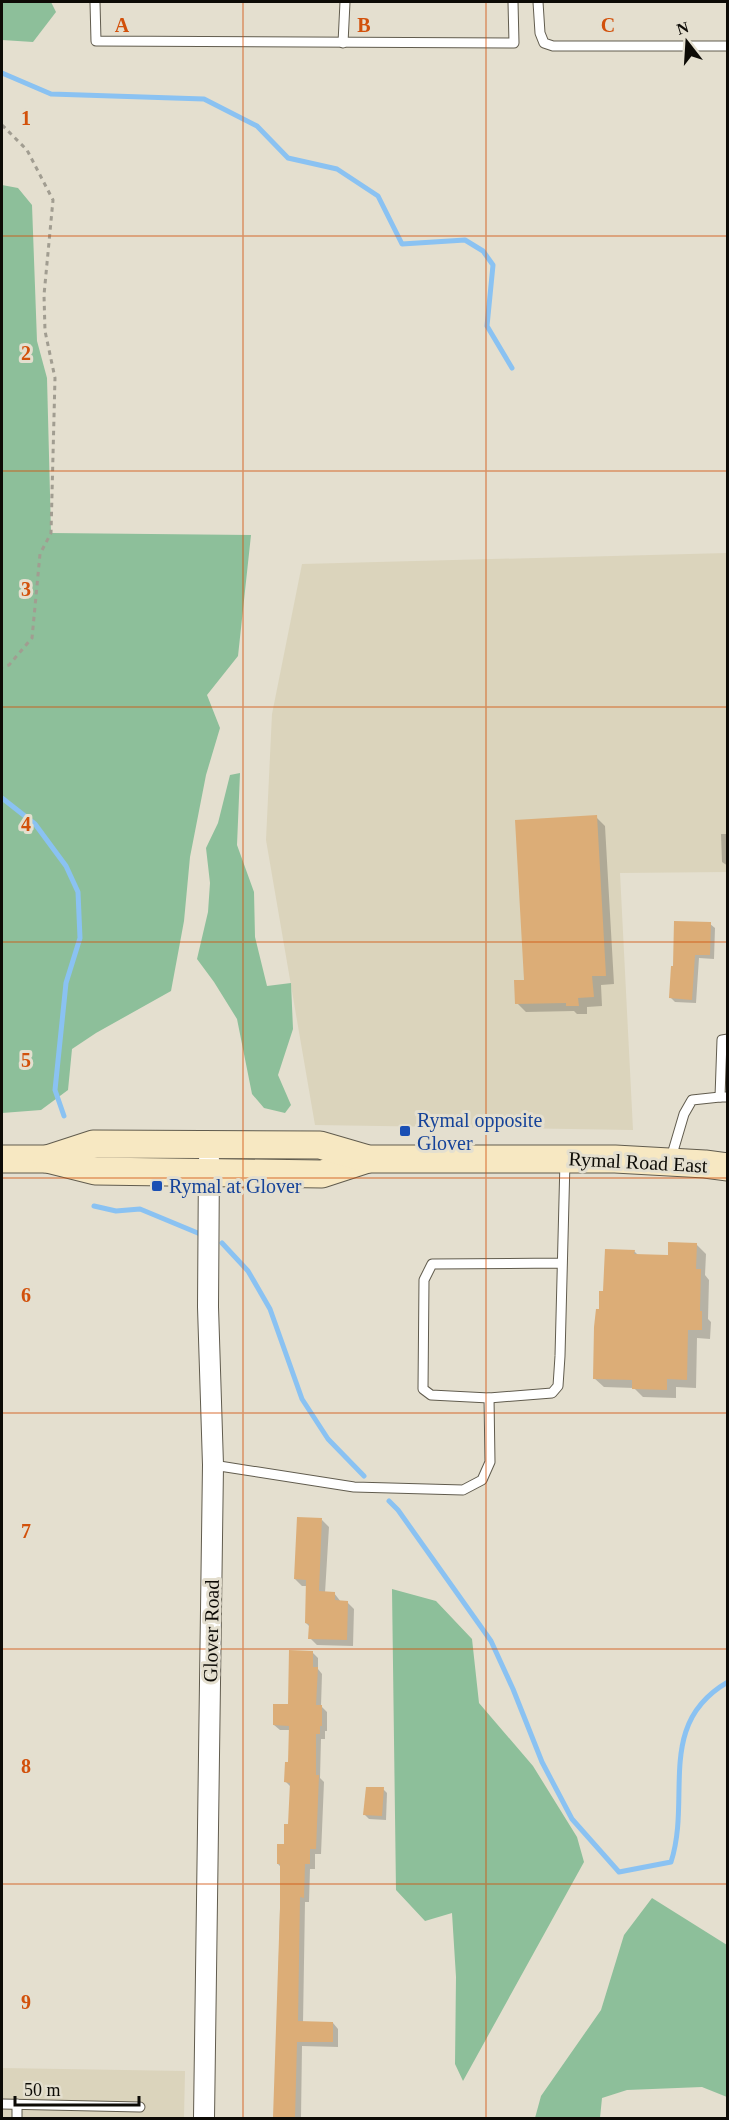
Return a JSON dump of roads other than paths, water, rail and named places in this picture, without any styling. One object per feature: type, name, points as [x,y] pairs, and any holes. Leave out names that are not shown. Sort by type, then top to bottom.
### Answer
[{"type":"main road","name":"Rymal Road East","points":[[47,1159],[93,1143],[320,1145],[368,1159],[565,1159],[670,1162],[728,1167]]},
{"type":"main road","name":"Rymal Road East","points":[[2,1158],[47,1159],[95,1171],[322,1174],[368,1159]]},
{"type":"street","name":"Glover Road","points":[[204,2118],[213,1465],[208,1307],[209,1144]]},
{"type":"lane","points":[[95,2],[96,41],[514,44],[513,2]]},
{"type":"lane","points":[[343,43],[345,2]]},
{"type":"lane","points":[[538,2],[540,33],[544,43],[553,46],[728,46]]},
{"type":"lane","points":[[670,1162],[684,1114],[692,1100],[724,1097],[722,1040],[728,1039]]},
{"type":"lane","points":[[562,1263],[432,1264],[424,1280],[423,1389],[431,1395],[489,1398],[552,1393],[558,1386],[562,1263],[565,1159]]},
{"type":"lane","points":[[213,1465],[354,1487],[463,1490],[482,1480],[490,1462],[489,1398]]},
{"type":"lane","points":[[2,2104],[140,2107]]},
{"type":"lane","points":[[16,2104],[16,2118]]},
{"type":"waterway","points":[[2,73],[51,94],[204,99],[257,126],[288,158],[337,169],[378,196],[402,244],[465,240],[483,251],[493,265],[487,326],[512,368]]},
{"type":"waterway","points":[[2,798],[35,824],[66,866],[78,892],[80,938],[66,983],[55,1090],[64,1116]]},
{"type":"waterway","points":[[94,1206],[116,1211],[140,1209],[205,1236]]},
{"type":"waterway","points":[[222,1243],[248,1271],[270,1309],[302,1399],[328,1439],[364,1476]]},
{"type":"waterway","points":[[389,1501],[398,1510],[491,1641],[542,1762],[572,1819],[619,1872],[671,1862],[676,1837],[683,1740],[691,1719],[705,1699],[728,1682]]},
{"type":"place","name":"Rymal opposite Glover","points":[[405,1131]]},
{"type":"place","name":"Rymal at Glover","points":[[157,1186]]}]
